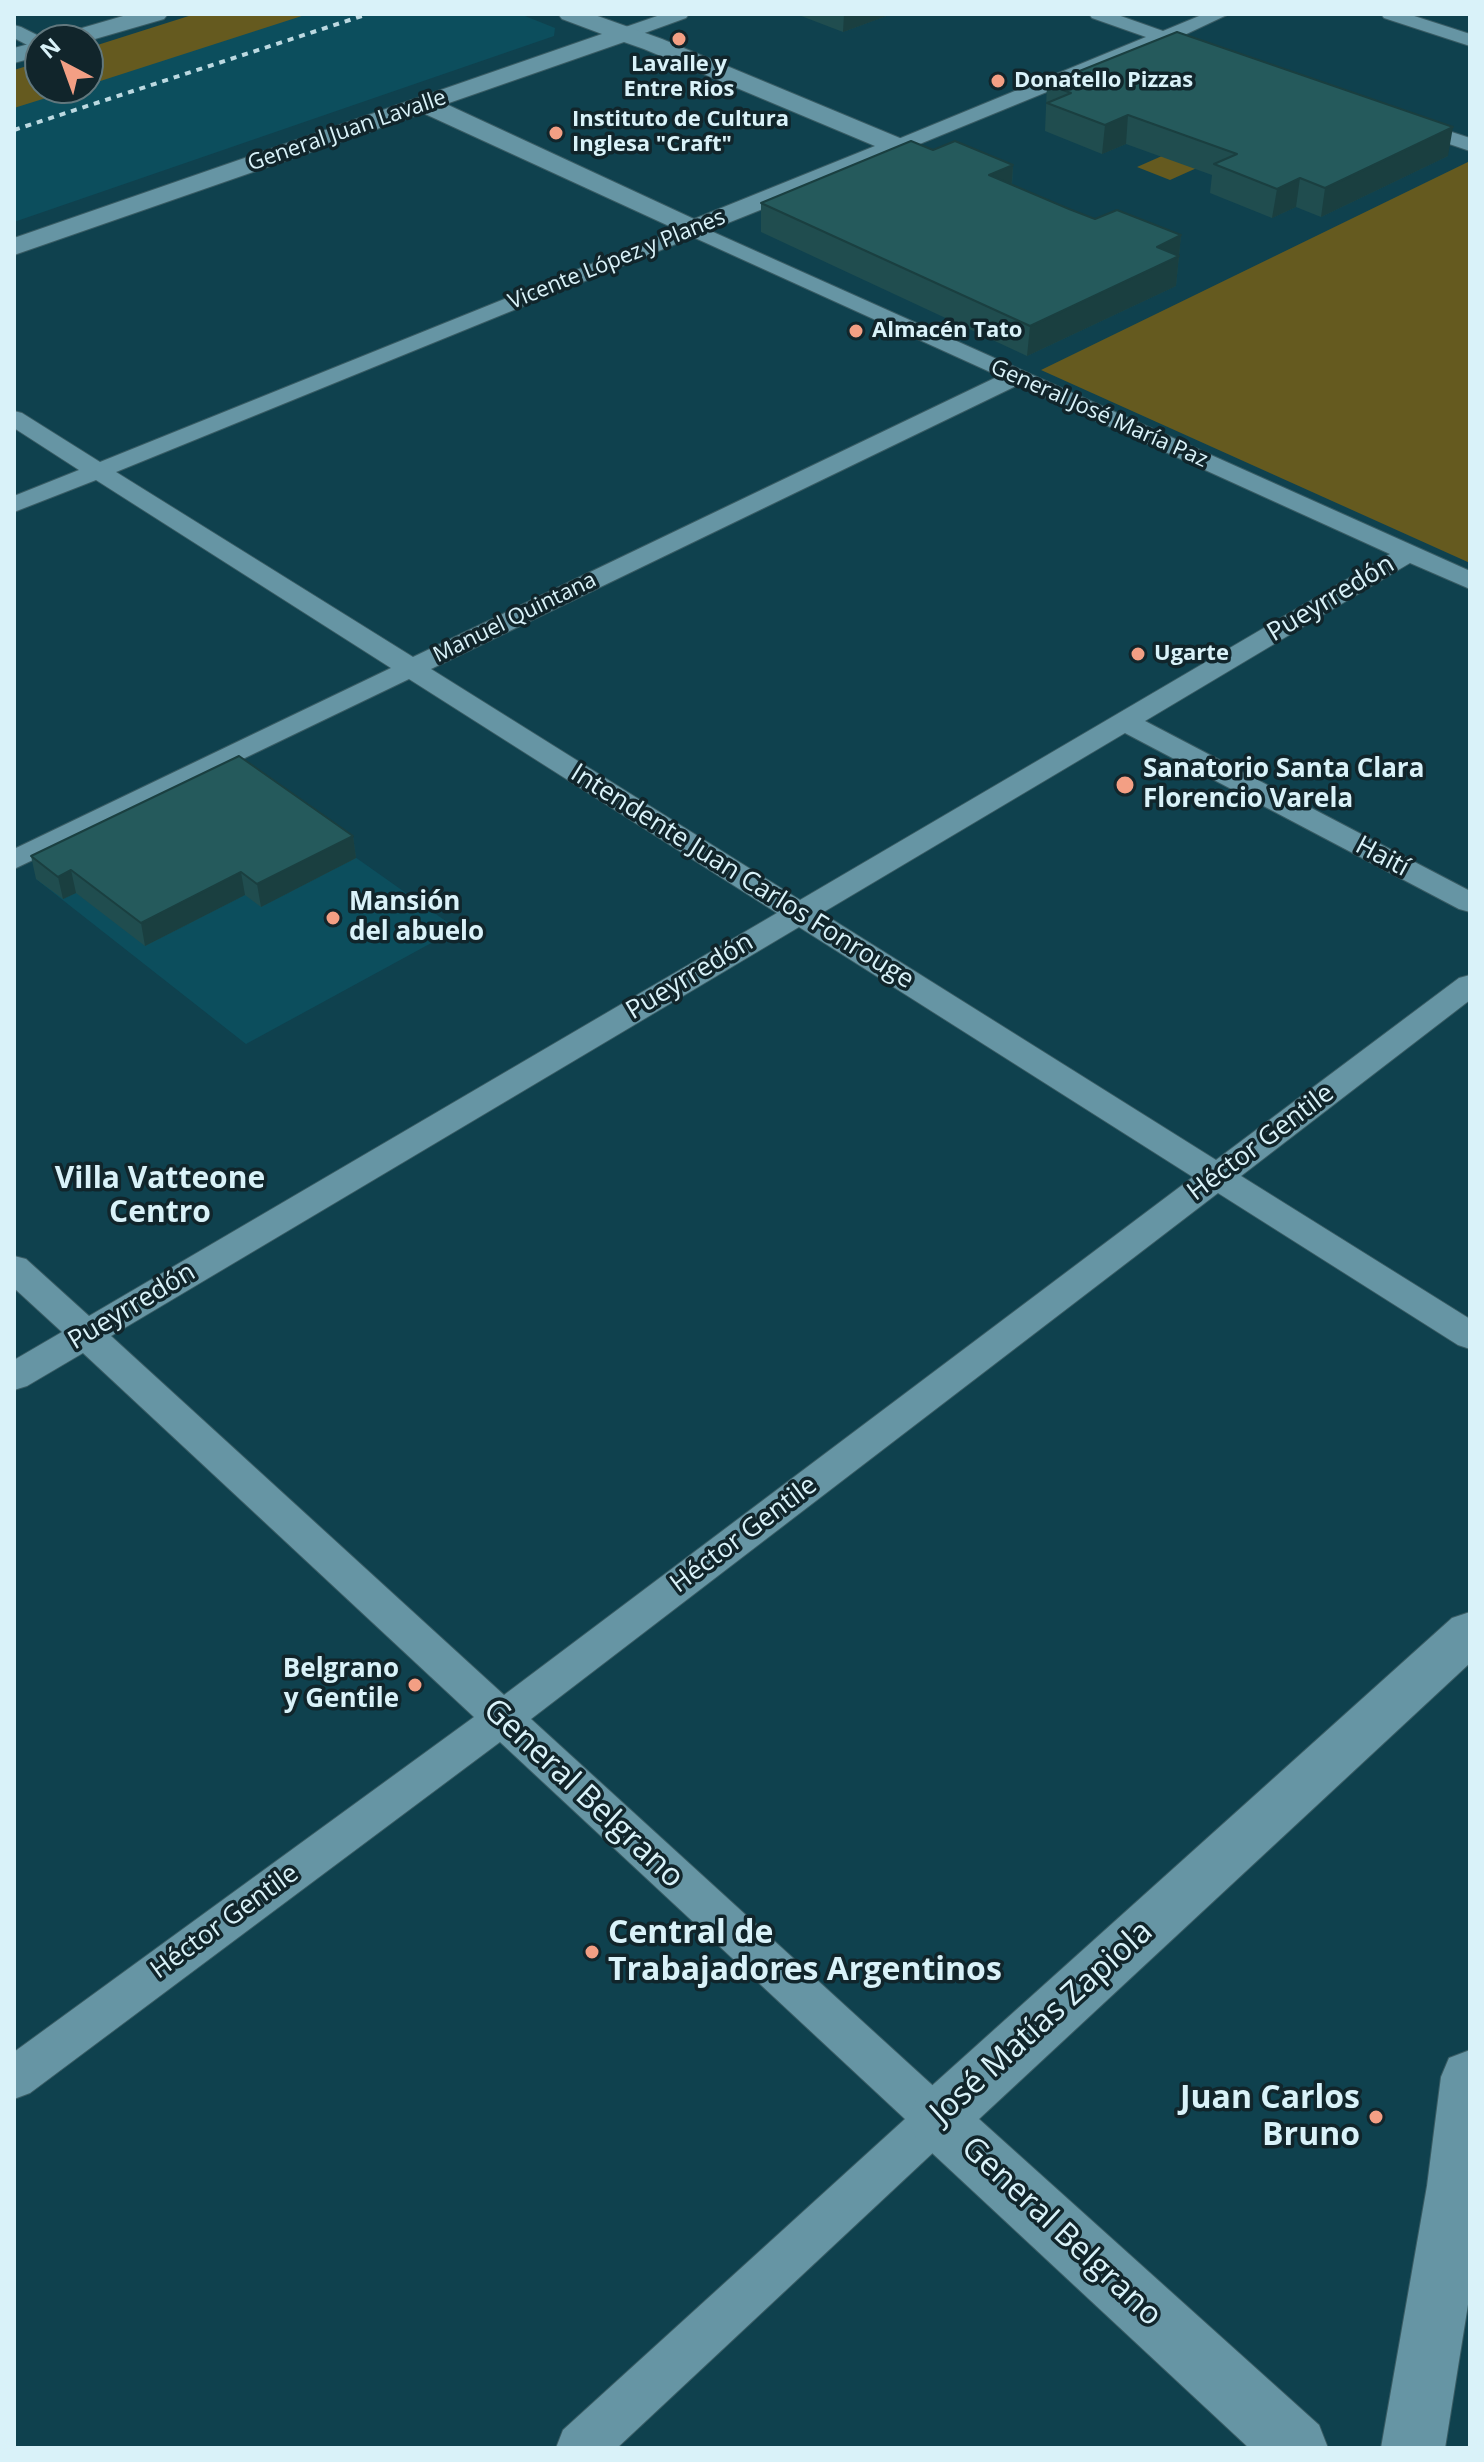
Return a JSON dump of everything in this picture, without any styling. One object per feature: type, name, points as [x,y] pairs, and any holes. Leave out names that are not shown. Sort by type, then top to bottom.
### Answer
[{"type":"street","points":[[104,29],[156,14]]},
{"type":"street","points":[[570,14],[621,35],[653,44],[898,146]]},
{"type":"street","name":"General Juan Lavalle","points":[[14,247],[680,14]]},
{"type":"street","points":[[1098,14],[1219,57]]},
{"type":"street","name":"Vicente López y Planes","points":[[14,505],[1220,14]]},
{"type":"street","points":[[1390,14],[1470,40]]},
{"type":"street","name":"General José María Paz","points":[[425,104],[1015,377],[1470,581]]},
{"type":"street","points":[[1386,116],[1470,145]]},
{"type":"street","name":"Manuel Quintana","points":[[14,860],[1015,377]]},
{"type":"street","name":"Intendente Juan Carlos Fonrouge","points":[[14,418],[1470,1336]]},
{"type":"street","name":"Pueyrredón","points":[[14,1377],[1408,554]]},
{"type":"street","name":"Haití","points":[[1123,721],[1470,903]]},
{"type":"street","name":"Héctor Gentile","points":[[14,2078],[501,1719],[1470,985]]},
{"type":"street","name":"General Belgrano","points":[[14,1268],[1296,2448]]},
{"type":"street","name":"José Matías Zapiola","points":[[581,2448],[1470,1632]]},
{"type":"street","points":[[1413,2448],[1464,2188],[1470,2077]]},
{"type":"shaded area","points":[[195,14],[308,14],[104,80],[104,43]]},
{"type":"shaded area","points":[[200,14],[520,14],[555,28],[554,36],[14,222],[14,72],[24,78],[24,104],[104,104],[104,44]]},
{"type":"shaded area","points":[[24,67],[24,104],[27,104],[14,108],[14,70]]},
{"type":"shaded area","points":[[1293,98],[1326,110],[1170,180],[1137,167]]},
{"type":"shaded area","points":[[1470,161],[1470,563],[1041,370]]},
{"type":"shaded area","points":[[243,778],[457,929],[246,1044],[36,879]]},
{"type":"building","points":[[1177,32],[1453,127],[1325,188],[1300,178],[1277,189],[1214,164],[1237,154],[1128,115],[1105,125],[1047,103],[1071,93],[1047,84]]},
{"type":"building","points":[[911,141],[933,150],[955,141],[1013,165],[989,175],[1069,209],[1095,219],[1117,210],[1181,235],[1157,247],[1179,256],[1030,326],[761,203]]},
{"type":"building","points":[[239,756],[353,836],[257,884],[241,872],[141,923],[71,870],[58,877],[31,856]]},
{"type":"railway","points":[[14,130],[368,14]]},
{"type":"place","name":"Lavalle y Entre Rios","points":[[679,39]]},
{"type":"place","name":"Donatello Pizzas","points":[[998,81]]},
{"type":"place","name":"Instituto de Cultura Inglesa \"Craft\"","points":[[556,133]]},
{"type":"place","name":"Almacén Tato","points":[[856,331]]},
{"type":"place","name":"Ugarte","points":[[1138,654]]},
{"type":"place","name":"Sanatorio Santa Clara Florencio Varela","points":[[1125,785]]},
{"type":"place","name":"Mansión del abuelo","points":[[333,918]]},
{"type":"place","name":"Belgrano y Gentile","points":[[415,1685]]},
{"type":"place","name":"Central de Trabajadores Argentinos","points":[[592,1952]]},
{"type":"place","name":"Juan Carlos Bruno","points":[[1376,2117]]},
{"type":"district","name":"Villa Vatteone Centro","points":[[160,1196]]}]
